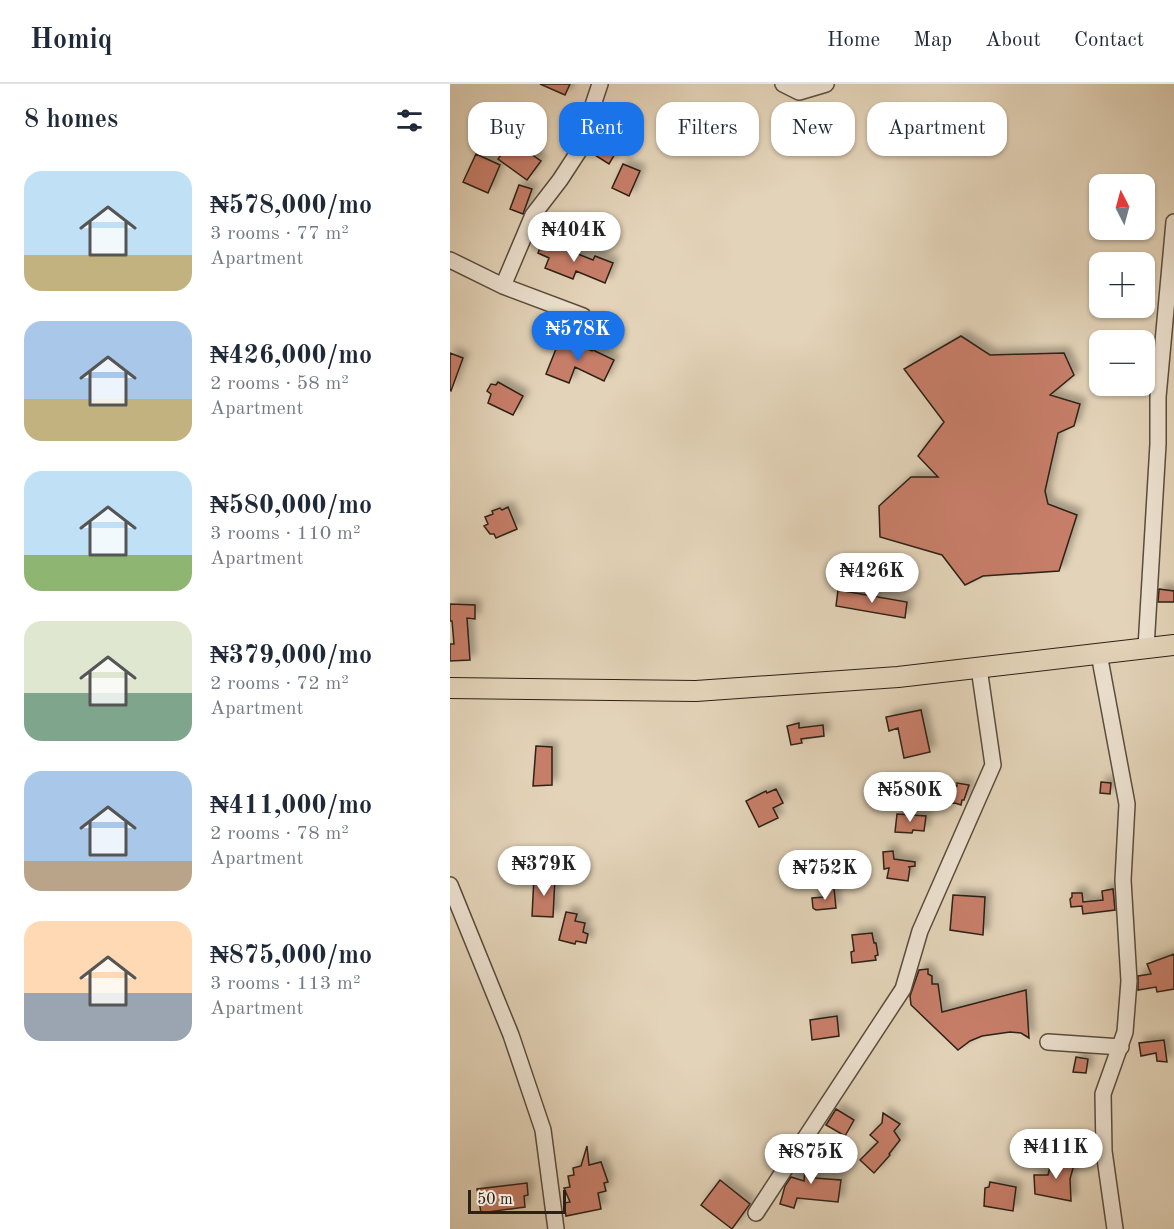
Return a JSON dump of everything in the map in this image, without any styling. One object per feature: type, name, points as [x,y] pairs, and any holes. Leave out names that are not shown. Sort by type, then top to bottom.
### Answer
[{"type":"main road","points":[[450,688],[696,691],[898,677],[1174,645]]},
{"type":"street","points":[[503,286],[532,215],[560,180],[590,134],[590,114],[600,84]]},
{"type":"street","points":[[783,84],[799,92],[826,84]]},
{"type":"street","points":[[1146,648],[1158,444],[1158,397],[1174,222]]},
{"type":"street","points":[[450,260],[503,286],[583,316]]},
{"type":"street","points":[[1099,654],[1126,804],[1123,880],[1129,981],[1125,1032],[1103,1094],[1104,1151],[1116,1229]]},
{"type":"street","points":[[756,1214],[903,989],[920,931],[993,765],[979,668]]},
{"type":"street","points":[[450,885],[511,1035],[543,1130],[556,1229]]},
{"type":"street","points":[[1048,1042],[1121,1047]]},
{"type":"building","points":[[540,84],[570,84],[565,95]]},
{"type":"building","points":[[475,156],[500,165],[488,193],[463,182]]},
{"type":"building","points":[[500,156],[534,156],[541,161],[527,180],[498,159]]},
{"type":"building","points":[[596,156],[614,156],[609,164]]},
{"type":"building","points":[[623,164],[640,171],[629,196],[612,188]]},
{"type":"building","points":[[519,185],[532,189],[523,214],[510,209]]},
{"type":"building","points":[[543,240],[593,260],[595,256],[613,263],[605,283],[576,271],[573,279],[545,268],[549,258],[538,253]]},
{"type":"building","points":[[961,336],[990,355],[1064,353],[1074,375],[1050,395],[1080,404],[1074,426],[1058,433],[1045,491],[1048,504],[1077,515],[1059,571],[983,576],[965,585],[942,555],[880,537],[879,506],[911,477],[938,477],[918,456],[944,422],[904,369]]},
{"type":"building","points":[[560,339],[614,360],[604,381],[575,367],[569,383],[546,374]]},
{"type":"building","points":[[450,353],[463,358],[451,391],[450,390]]},
{"type":"building","points":[[498,382],[523,396],[513,415],[488,403],[491,394],[487,391],[491,384],[496,385]]},
{"type":"building","points":[[508,507],[517,529],[496,538],[484,526],[488,524],[485,517],[493,514],[492,511]]},
{"type":"building","points":[[1159,589],[1174,591],[1174,602],[1158,602]]},
{"type":"building","points":[[838,590],[907,602],[905,618],[836,606]]},
{"type":"building","points":[[450,604],[475,605],[475,619],[467,618],[470,660],[450,661],[450,644],[454,644]]},
{"type":"building","points":[[921,710],[930,752],[904,758],[898,728],[889,731],[886,717]]},
{"type":"building","points":[[799,723],[799,728],[823,725],[824,736],[801,739],[802,743],[791,745],[787,726]]},
{"type":"building","points":[[536,746],[552,747],[552,785],[533,786]]},
{"type":"building","points":[[1101,782],[1111,783],[1110,794],[1100,793]]},
{"type":"building","points":[[957,783],[969,785],[961,805],[955,803],[935,805],[933,789],[957,786]]},
{"type":"building","points":[[776,789],[783,803],[773,808],[778,818],[759,827],[746,801],[766,791],[767,793]]},
{"type":"building","points":[[897,814],[926,816],[924,831],[895,832]]},
{"type":"building","points":[[893,851],[894,859],[915,862],[915,866],[908,867],[910,867],[908,881],[887,878],[889,868],[884,869],[883,852]]},
{"type":"building","points":[[534,877],[555,878],[553,917],[532,916]]},
{"type":"building","points":[[834,888],[836,908],[816,910],[813,908],[812,898],[825,897],[824,889]]},
{"type":"building","points":[[1113,889],[1115,910],[1083,914],[1082,906],[1071,907],[1072,893],[1082,893],[1083,902],[1103,900],[1102,891]]},
{"type":"building","points":[[953,895],[985,897],[983,935],[950,930]]},
{"type":"building","points":[[566,912],[577,914],[575,921],[585,923],[583,932],[588,934],[586,943],[576,941],[575,944],[559,940]]},
{"type":"building","points":[[872,933],[878,955],[875,956],[876,960],[852,963],[851,952],[854,951],[852,935]]},
{"type":"building","points":[[1174,954],[1174,989],[1157,992],[1156,987],[1138,990],[1138,976],[1151,974],[1147,964]]},
{"type":"building","points":[[928,969],[928,974],[932,976],[932,984],[938,984],[942,1012],[1026,990],[1029,1038],[1021,1033],[1010,1032],[982,1036],[958,1050],[911,1005],[910,996],[919,970]]},
{"type":"building","points":[[837,1016],[839,1036],[812,1040],[810,1020]]},
{"type":"building","points":[[1164,1040],[1167,1062],[1157,1061],[1156,1053],[1141,1056],[1139,1043]]},
{"type":"building","points":[[1076,1057],[1088,1059],[1086,1073],[1073,1072]]},
{"type":"building","points":[[836,1109],[854,1120],[845,1136],[826,1125]]},
{"type":"building","points":[[883,1113],[900,1124],[894,1131],[900,1140],[874,1173],[860,1160],[878,1142],[870,1135],[882,1123]]},
{"type":"building","points":[[587,1146],[589,1165],[601,1162],[608,1182],[604,1183],[606,1191],[598,1193],[601,1209],[566,1216],[564,1203],[570,1202],[564,1188],[570,1187],[568,1176],[574,1175],[573,1168],[581,1166]]},
{"type":"building","points":[[808,1151],[822,1156],[815,1178],[841,1180],[838,1202],[797,1198],[794,1208],[780,1204],[785,1186],[791,1177],[804,1181]]},
{"type":"building","points":[[1053,1155],[1075,1161],[1070,1179],[1071,1201],[1035,1194],[1034,1175],[1048,1175]]},
{"type":"building","points":[[720,1180],[750,1204],[732,1229],[701,1205]]},
{"type":"building","points":[[990,1182],[1016,1187],[1013,1211],[984,1206],[985,1188],[989,1187]]},
{"type":"building","points":[[527,1183],[528,1195],[524,1196],[525,1207],[481,1213],[477,1189]]}]
